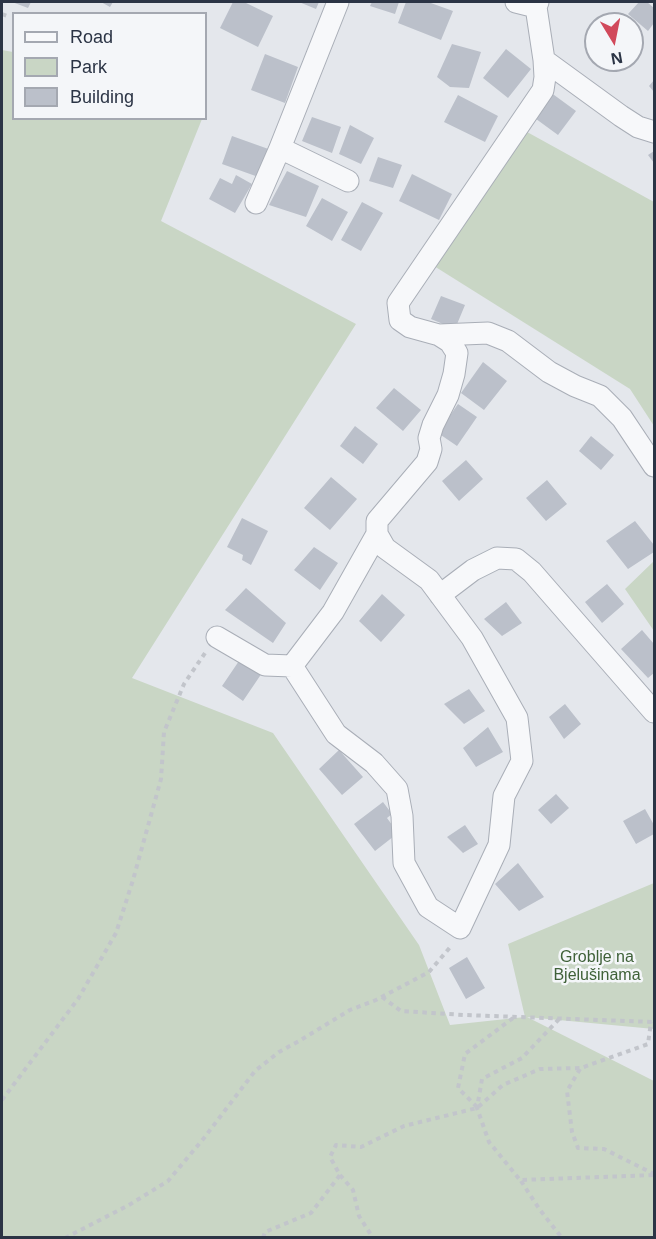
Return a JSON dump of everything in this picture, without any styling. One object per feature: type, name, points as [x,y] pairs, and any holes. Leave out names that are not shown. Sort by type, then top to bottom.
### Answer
[{"type":"street","points":[[256,202],[338,2]]},
{"type":"street","points":[[292,666],[333,612],[377,534],[377,521],[427,462],[431,448],[429,438],[448,395],[457,353],[450,342],[439,335],[410,327],[400,320],[398,303],[543,90],[544,60],[530,3]]},
{"type":"street","points":[[544,60],[621,116],[638,127],[654,132]]},
{"type":"street","points":[[280,148],[348,181]]},
{"type":"street","points":[[439,335],[488,333],[508,341],[549,372],[600,396],[622,418],[654,466]]},
{"type":"street","points":[[292,666],[336,734],[374,763],[397,789],[402,816],[404,863],[428,907],[460,928],[499,845],[504,796],[522,762],[517,718],[472,638],[429,580],[385,548],[377,534]]},
{"type":"street","points":[[440,596],[473,570],[497,558],[516,560],[532,572],[654,712]]},
{"type":"street","points":[[217,637],[265,664],[292,666]]},
{"type":"path","points":[[2,14],[10,17]]},
{"type":"path","points":[[2,1100],[78,999],[116,933],[161,779],[164,732],[184,684],[217,637]]},
{"type":"path","points":[[64,1238],[129,1205],[168,1181],[255,1071],[279,1052],[350,1010],[382,997],[429,972],[452,945],[460,928]]},
{"type":"path","points":[[373,1238],[358,1216],[353,1190],[340,1175],[330,1157],[336,1145],[361,1147],[404,1126],[477,1108],[503,1085],[540,1069],[581,1068],[648,1044],[653,1022],[464,1016],[401,1011],[382,997]]},
{"type":"path","points":[[514,1018],[465,1054],[458,1088],[477,1108],[489,1142],[562,1238]]},
{"type":"path","points":[[477,1108],[482,1079],[522,1058],[559,1019]]},
{"type":"path","points":[[581,1068],[567,1091],[572,1132],[578,1148],[604,1149],[654,1174]]},
{"type":"path","points":[[520,1180],[654,1174]]},
{"type":"path","points":[[263,1238],[265,1232],[311,1213],[340,1175]]},
{"type":"green space","name":"Groblje na Bjelušinama","points":[[2,50],[12,52],[12,120],[202,120],[161,221],[356,324],[132,678],[273,733],[419,945],[450,1025],[525,1017],[508,944],[654,883],[654,1029],[527,1017],[654,1081],[654,1237],[2,1237]]},
{"type":"green space","points":[[518,127],[654,202],[654,426],[630,389],[426,261]]},
{"type":"green space","points":[[654,561],[654,631],[625,589]]},
{"type":"building","points":[[12,2],[31,2],[28,8]]},
{"type":"building","points":[[101,2],[113,2],[110,7]]},
{"type":"building","points":[[233,2],[244,2],[273,16],[258,47],[220,28]]},
{"type":"building","points":[[299,2],[319,2],[316,9]]},
{"type":"building","points":[[372,2],[399,2],[395,14],[370,6]]},
{"type":"building","points":[[406,2],[428,2],[453,11],[441,40],[398,23]]},
{"type":"building","points":[[639,2],[647,2],[654,8],[654,23],[648,31],[644,28],[644,12],[630,12]]},
{"type":"building","points":[[452,44],[481,52],[469,88],[450,87],[437,77]]},
{"type":"building","points":[[506,49],[531,69],[508,98],[483,78]]},
{"type":"building","points":[[265,54],[298,67],[285,103],[251,90]]},
{"type":"building","points":[[654,80],[654,92],[649,86]]},
{"type":"building","points":[[550,92],[576,111],[558,135],[532,116]]},
{"type":"building","points":[[458,95],[498,116],[485,142],[444,122]]},
{"type":"building","points":[[312,117],[341,127],[332,153],[302,141]]},
{"type":"building","points":[[350,125],[374,138],[361,164],[339,154]]},
{"type":"building","points":[[232,136],[274,151],[264,179],[222,164]]},
{"type":"building","points":[[654,151],[654,163],[648,155]]},
{"type":"building","points":[[378,157],[402,165],[393,188],[369,181]]},
{"type":"building","points":[[287,171],[319,186],[306,217],[269,205]]},
{"type":"building","points":[[412,174],[452,194],[439,220],[399,201]]},
{"type":"building","points":[[236,175],[252,184],[235,213],[209,199],[220,178],[232,184]]},
{"type":"building","points":[[322,198],[348,212],[332,241],[306,226]]},
{"type":"building","points":[[362,202],[383,213],[361,251],[341,240]]},
{"type":"building","points":[[441,296],[465,305],[455,329],[431,319]]},
{"type":"building","points":[[483,362],[507,381],[484,410],[461,393]]},
{"type":"building","points":[[394,388],[421,410],[403,431],[376,408]]},
{"type":"building","points":[[458,404],[477,417],[457,446],[438,433]]},
{"type":"building","points":[[355,426],[378,444],[363,464],[340,446]]},
{"type":"building","points":[[591,436],[614,455],[601,470],[579,451]]},
{"type":"building","points":[[466,460],[483,479],[459,501],[442,481]]},
{"type":"building","points":[[331,477],[357,499],[330,530],[304,508]]},
{"type":"building","points":[[547,480],[567,504],[546,521],[526,498]]},
{"type":"building","points":[[242,518],[268,531],[251,565],[242,560],[243,555],[227,547]]},
{"type":"building","points":[[635,521],[654,545],[654,552],[628,569],[606,541]]},
{"type":"building","points":[[314,547],[338,563],[320,590],[294,570]]},
{"type":"building","points":[[607,584],[624,604],[602,623],[585,602]]},
{"type":"building","points":[[246,588],[286,623],[273,643],[225,610]]},
{"type":"building","points":[[382,594],[405,615],[381,642],[359,621]]},
{"type":"building","points":[[506,602],[522,623],[502,636],[484,619]]},
{"type":"building","points":[[642,630],[654,644],[654,673],[648,678],[621,649]]},
{"type":"building","points":[[241,658],[262,673],[243,701],[222,686]]},
{"type":"building","points":[[469,689],[485,711],[464,724],[444,704]]},
{"type":"building","points":[[565,704],[581,724],[564,739],[549,717]]},
{"type":"building","points":[[488,727],[503,752],[476,767],[463,748]]},
{"type":"building","points":[[339,750],[363,777],[342,795],[319,769]]},
{"type":"building","points":[[556,794],[569,808],[551,824],[538,810]]},
{"type":"building","points":[[383,802],[392,814],[387,818],[398,833],[375,851],[354,824]]},
{"type":"building","points":[[645,809],[654,825],[654,834],[636,844],[623,821]]},
{"type":"building","points":[[465,825],[478,844],[463,853],[447,837]]},
{"type":"building","points":[[518,863],[544,897],[519,911],[495,884]]},
{"type":"building","points":[[467,957],[485,988],[466,999],[449,968]]}]
